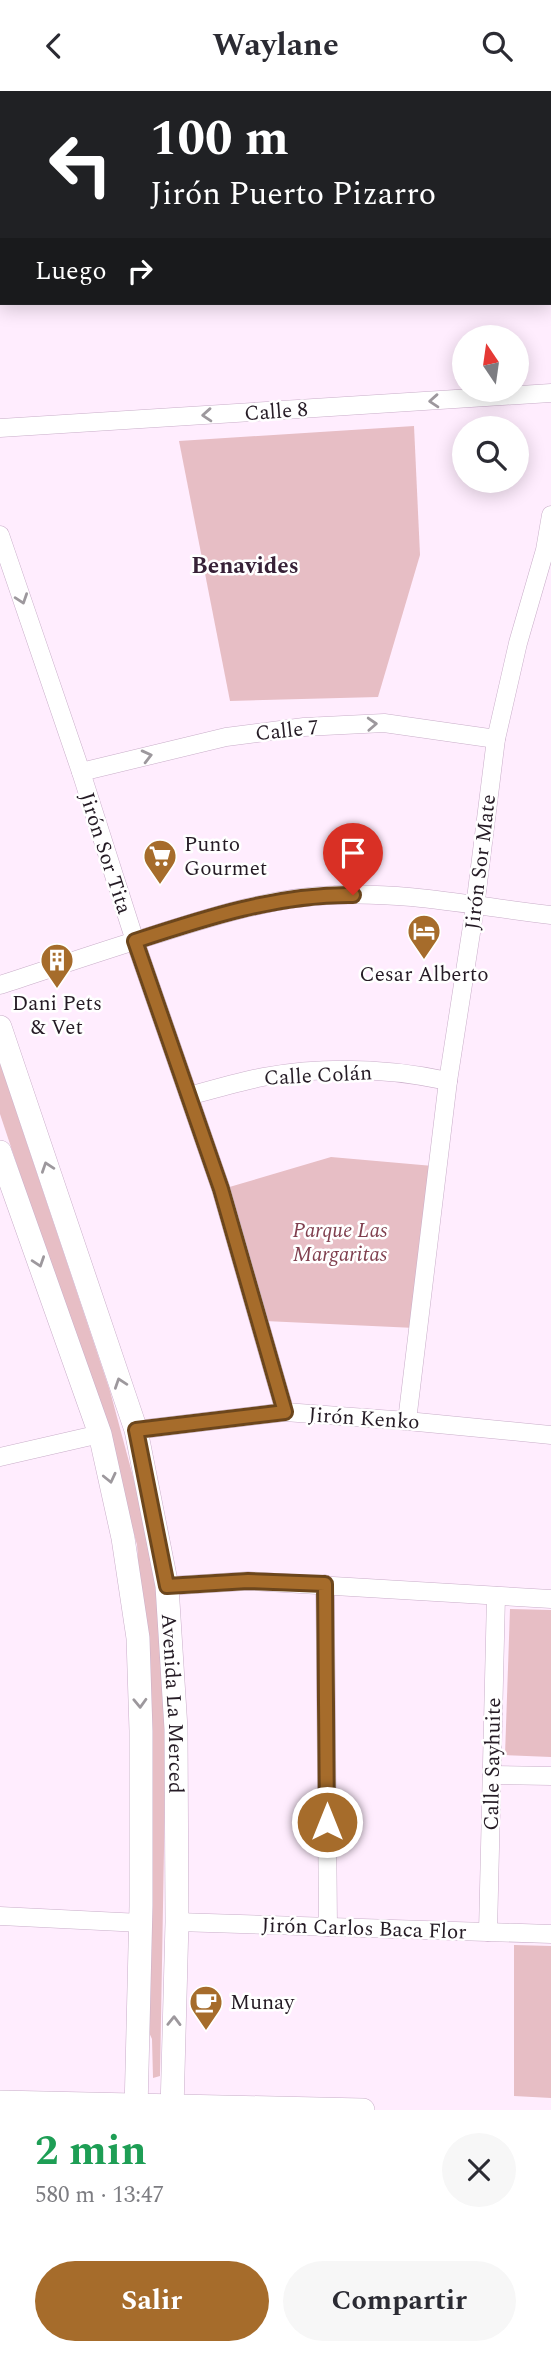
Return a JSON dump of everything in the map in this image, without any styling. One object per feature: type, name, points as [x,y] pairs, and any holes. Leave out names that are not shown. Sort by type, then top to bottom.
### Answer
[{"type":"main road","name":"Avenida La Merced","points":[[0,1027],[136,1430],[167,1586],[176,1729],[177,1922],[172,2108]]},
{"type":"main road","name":"Avenida La Merced","points":[[0,1151],[100,1434],[123,1538],[138,1638],[141,1923],[136,2107]]},
{"type":"main road","points":[[0,2102],[172,2108],[363,2110]]},
{"type":"street","name":"Calle 8","points":[[0,428],[551,393]]},
{"type":"street","name":"Jirón Sor Mate","points":[[407,1421],[448,1080],[475,907],[496,739],[545,550],[551,515]]},
{"type":"street","name":"Jirón Sor Tita","points":[[0,535],[221,1189],[285,1412]]},
{"type":"street","name":"Calle 7","points":[[81,772],[226,737],[304,727],[384,723],[496,739]]},
{"type":"street","points":[[0,985],[240,910],[302,898],[371,895],[551,915]]},
{"type":"street","name":"Calle Colán","points":[[189,1096],[251,1079],[307,1072],[396,1072],[448,1080]]},
{"type":"street","name":"Jirón Kenko","points":[[136,1430],[285,1412],[551,1435]]},
{"type":"street","points":[[0,1457],[100,1434]]},
{"type":"street","points":[[167,1586],[248,1581],[551,1599]]},
{"type":"street","points":[[325,1584],[328,1927]]},
{"type":"street","name":"Calle Sayhuite","points":[[488,1932],[496,1596]]},
{"type":"street","points":[[492,1775],[551,1776]]},
{"type":"street","points":[[0,1916],[141,1923]]},
{"type":"street","name":"Jirón Carlos Baca Flor","points":[[177,1922],[551,1934]]},
{"type":"green space","points":[[414,426],[420,555],[378,697],[230,701],[179,441]]},
{"type":"green space","points":[[0,1063],[110,1391],[149,1536],[167,1679],[160,2076],[153,2078],[152,2039],[146,2026],[149,1718],[137,1545],[107,1435],[0,1114]]},
{"type":"green space","name":"Parque Las Margaritas","points":[[331,1157],[433,1166],[415,1328],[265,1321],[226,1188]]},
{"type":"green space","points":[[510,1609],[551,1610],[551,1757],[505,1755]]},
{"type":"green space","points":[[514,1945],[551,1946],[551,2098],[514,2096]]},
{"type":"place","name":"Punto Gourmet","points":[[160,886]]},
{"type":"place","name":"Cesar Alberto","points":[[424,961]]},
{"type":"place","name":"Dani Pets & Vet","points":[[57,990]]},
{"type":"place","name":"Munay","points":[[206,2032]]},
{"type":"district","name":"Benavides","points":[[245,565]]},
{"type":"route","points":[[327,1822],[325,1584],[248,1581],[167,1586],[136,1430],[285,1412],[221,1189],[135,941],[270,903],[353,895]]}]
